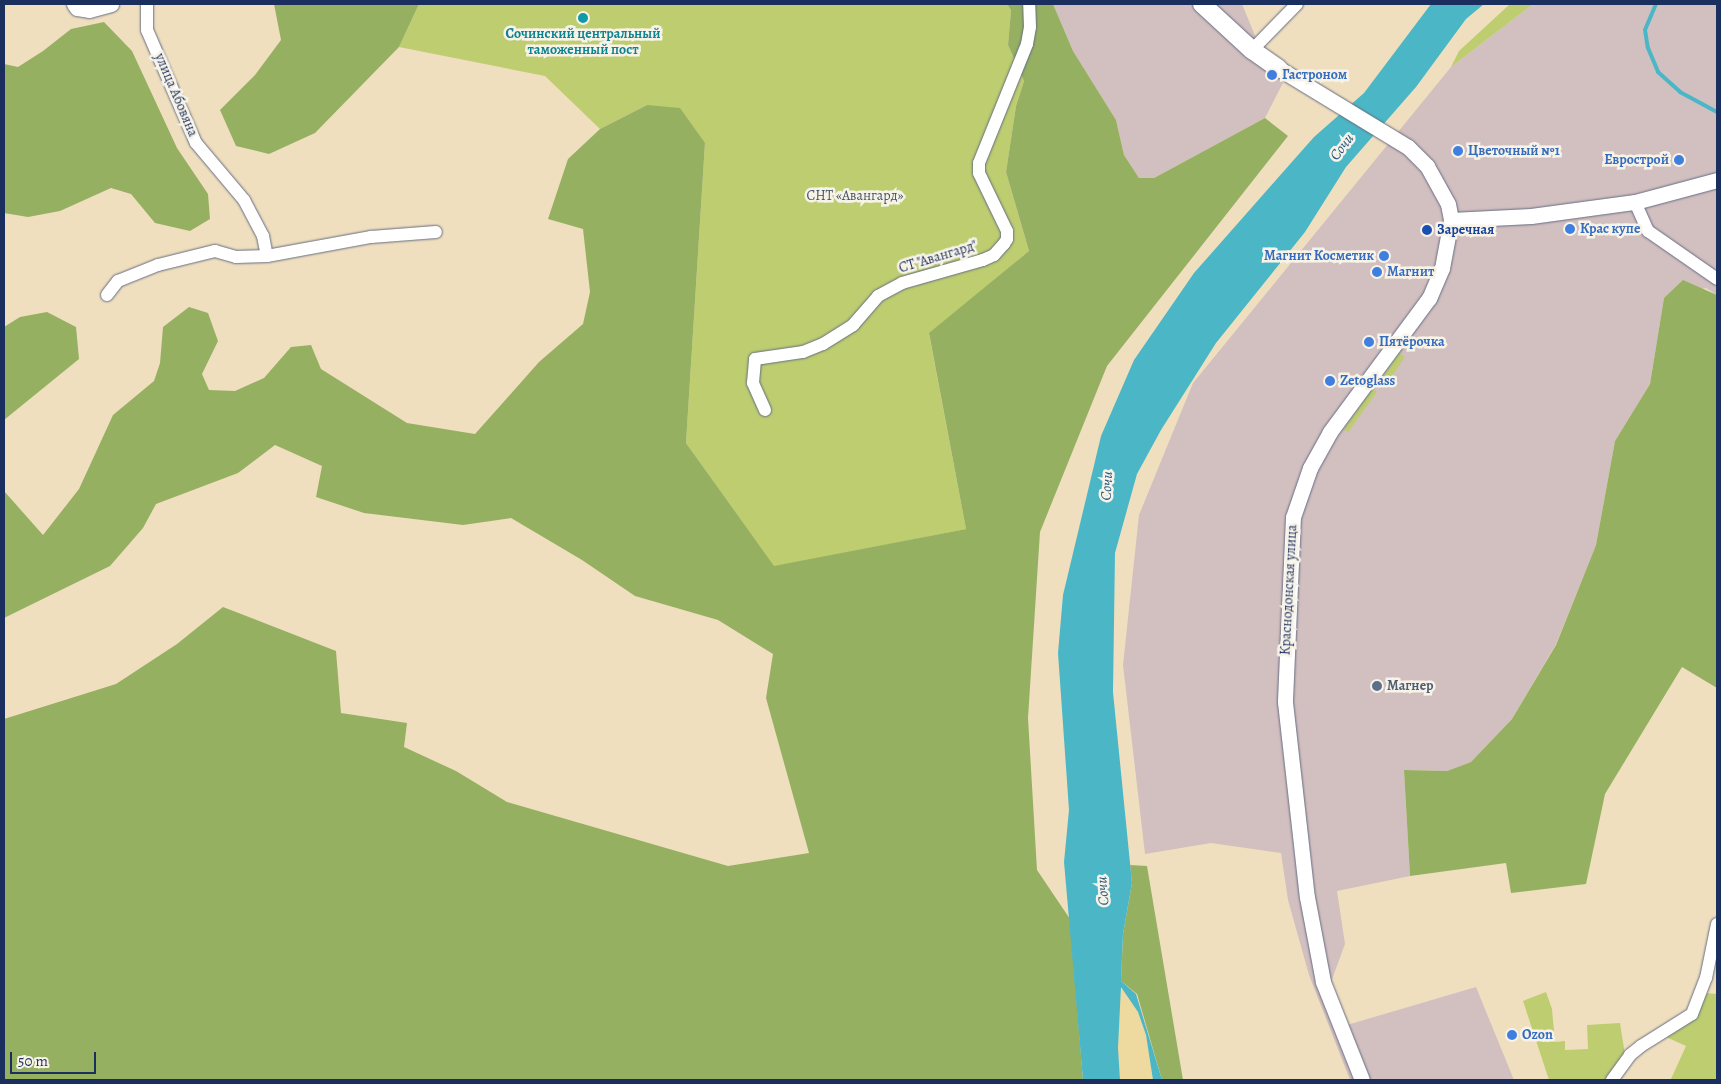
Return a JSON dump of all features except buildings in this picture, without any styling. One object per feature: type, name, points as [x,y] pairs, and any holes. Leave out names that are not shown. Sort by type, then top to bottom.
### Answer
[{"type":"main road","points":[[1202,4],[1252,50],[1278,68]]},
{"type":"street","points":[[74,4],[77,8],[89,10],[111,4]]},
{"type":"street","name":"улица Абовяна","points":[[147,4],[147,30],[196,143],[244,200],[264,236],[267,256]]},
{"type":"street","name":"СТ \"Авангард\"","points":[[766,410],[753,383],[755,360],[803,352],[823,344],[853,325],[878,296],[902,283],[983,260],[994,255],[1004,244],[1007,239],[1007,231],[978,173],[979,163],[1027,44],[1030,27],[1029,4]]},
{"type":"street","points":[[1252,50],[1297,4]]},
{"type":"street","name":"Краснодонская улица","points":[[1278,68],[1408,147],[1427,166],[1448,204],[1451,220],[1442,268],[1429,298],[1330,432],[1310,468],[1293,517],[1285,702],[1307,897],[1323,982],[1362,1080]]},
{"type":"street","points":[[1451,220],[1531,216],[1635,202],[1717,180]]},
{"type":"street","points":[[1635,202],[1648,230],[1717,280]]},
{"type":"street","points":[[107,295],[118,281],[158,265],[215,251],[236,257],[267,256],[371,237],[436,232]]},
{"type":"street","points":[[1612,1080],[1635,1051],[1692,1014],[1706,978],[1717,924]]},
{"type":"shaded area","points":[[1053,4],[1242,4],[1263,55],[1289,71],[1265,118],[1154,178],[1139,178],[1124,155],[1116,120],[1073,51]]},
{"type":"shaded area","points":[[1533,4],[1717,4],[1717,295],[1706,288],[1664,298],[1650,384],[1615,441],[1596,545],[1556,644],[1512,719],[1471,762],[1447,771],[1404,770],[1410,876],[1337,891],[1345,944],[1331,982],[1347,1025],[1476,987],[1514,1080],[1350,1080],[1309,975],[1288,900],[1281,853],[1211,843],[1145,854],[1123,665],[1139,515],[1193,383],[1451,67]]},
{"type":"green space","points":[[274,4],[419,4],[399,47],[315,133],[269,154],[236,146],[220,110],[255,75],[281,40]]},
{"type":"green space","name":"СНТ «Авангард»","points":[[419,4],[1007,4],[1011,10],[1008,45],[1024,81],[1016,106],[1006,172],[1029,251],[929,334],[966,529],[774,567],[686,443],[705,143],[647,105],[600,129],[545,76],[399,47]]},
{"type":"green space","points":[[1007,4],[1053,4],[1073,51],[1116,120],[1124,155],[1139,178],[1154,178],[1265,118],[1288,136],[1107,366],[1040,532],[1028,718],[1037,870],[1070,919],[1083,1080],[4,1080],[4,719],[116,684],[177,644],[223,607],[336,651],[341,713],[407,723],[404,747],[456,771],[507,802],[728,866],[809,853],[766,698],[773,654],[718,620],[635,596],[582,560],[511,518],[463,525],[364,513],[316,497],[322,466],[275,445],[238,473],[156,504],[143,528],[110,566],[4,618],[4,491],[43,535],[79,489],[113,415],[154,381],[160,363],[163,327],[189,307],[208,313],[218,341],[202,374],[209,390],[235,391],[264,378],[291,347],[311,345],[321,369],[407,423],[475,434],[539,362],[583,324],[590,292],[583,229],[548,219],[568,159],[600,129],[647,105],[680,108],[705,143],[686,443],[774,566],[966,529],[929,333],[1029,251],[1006,172],[1016,106],[1024,81],[1008,45],[1011,10]]},
{"type":"green space","points":[[1510,4],[1533,4],[1451,67],[1459,51]]},
{"type":"green space","points":[[104,22],[132,51],[177,148],[208,194],[210,219],[190,231],[155,223],[131,194],[111,188],[60,211],[28,217],[4,213],[4,64],[18,67],[43,51],[71,29]]},
{"type":"green space","points":[[1683,280],[1717,295],[1717,688],[1682,667],[1605,794],[1586,884],[1511,893],[1506,863],[1410,876],[1404,770],[1447,771],[1471,762],[1512,719],[1556,645],[1596,545],[1615,441],[1650,384],[1664,298]]},
{"type":"green space","points":[[47,312],[76,327],[79,359],[4,420],[4,327],[20,317]]},
{"type":"green space","points":[[1399,353],[1405,357],[1389,381],[1383,377]]},
{"type":"green space","points":[[1372,389],[1377,392],[1348,432],[1344,429]]},
{"type":"green space","points":[[1130,865],[1147,866],[1183,1080],[1162,1080],[1137,994],[1121,981],[1123,934],[1132,883]]},
{"type":"green space","points":[[1546,992],[1552,1009],[1555,1042],[1565,1041],[1565,1050],[1588,1049],[1587,1025],[1620,1023],[1625,1055],[1609,1079],[1549,1080],[1523,1001]]},
{"type":"green space","points":[[1704,993],[1717,994],[1717,1080],[1671,1079],[1686,1046],[1666,1037]]},
{"type":"sand","points":[[1121,986],[1138,1012],[1146,1035],[1153,1080],[1120,1080],[1118,1048]]},
{"type":"water","name":"Сочи","points":[[1431,4],[1484,4],[1466,19],[1416,87],[1346,167],[1305,232],[1216,343],[1161,430],[1137,474],[1115,553],[1113,692],[1132,883],[1123,934],[1121,981],[1136,994],[1162,1080],[1153,1080],[1146,1035],[1138,1012],[1121,987],[1118,1048],[1120,1080],[1083,1080],[1064,862],[1069,810],[1058,653],[1063,595],[1101,436],[1134,360],[1194,273],[1314,137],[1364,93]]},
{"type":"waterway","points":[[1656,4],[1645,30],[1648,48],[1658,72],[1680,92],[1717,112]]},
{"type":"place","name":"Сочинский центральный таможенный пост","points":[[583,18]]},
{"type":"place","name":"Гастроном","points":[[1272,75]]},
{"type":"place","name":"Цветочный №1","points":[[1458,151]]},
{"type":"place","name":"Еврострой","points":[[1679,160]]},
{"type":"place","name":"Крас купе","points":[[1570,229]]},
{"type":"place","name":"Заречная","points":[[1427,230]]},
{"type":"place","name":"Магнит Косметик","points":[[1384,256]]},
{"type":"place","name":"Магнит","points":[[1377,272]]},
{"type":"place","name":"Пятёрочка","points":[[1369,342]]},
{"type":"place","name":"Zetoglass","points":[[1330,381]]},
{"type":"place","name":"Магнер","points":[[1377,686]]},
{"type":"place","name":"Ozon","points":[[1512,1035]]}]
